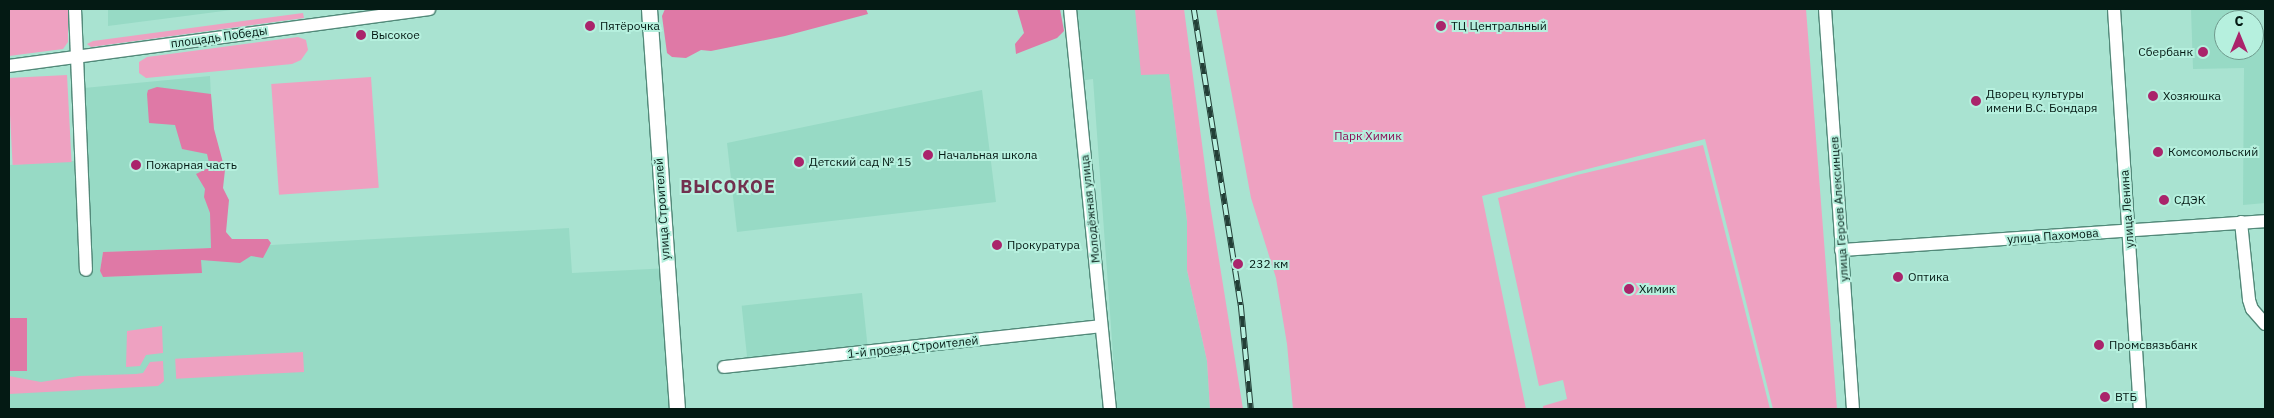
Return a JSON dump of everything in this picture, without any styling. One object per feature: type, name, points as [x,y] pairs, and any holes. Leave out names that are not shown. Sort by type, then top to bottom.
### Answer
[{"type":"main road","name":"улица Строителей","points":[[649,9],[677,409]]},
{"type":"street","points":[[75,9],[86,270]]},
{"type":"street","name":"площадь Победы","points":[[9,66],[428,9]]},
{"type":"street","name":"Молодёжная улица","points":[[1070,9],[1110,409]]},
{"type":"street","name":"улица Героев Алексинцев","points":[[1825,9],[1853,409]]},
{"type":"street","name":"улица Ленина","points":[[2114,9],[2140,409]]},
{"type":"street","name":"улица Пахомова","points":[[1841,250],[2265,221]]},
{"type":"street","points":[[2241,222],[2249,300],[2252,309],[2265,324]]},
{"type":"street","name":"1-й проезд Строителей","points":[[724,366],[1101,326]]},
{"type":"shaded area","points":[[108,9],[239,9],[108,26]]},
{"type":"shaded area","points":[[665,9],[866,9],[868,14],[785,36],[711,51],[701,50],[686,58],[672,57],[667,53],[662,16]]},
{"type":"shaded area","points":[[1017,9],[1060,9],[1064,31],[1057,38],[1016,54],[1015,44],[1024,33]]},
{"type":"shaded area","points":[[1072,9],[1135,9],[1138,30],[1169,73],[1187,221],[1187,270],[1207,361],[1210,409],[1117,409],[1093,79],[1079,81]]},
{"type":"shaded area","points":[[2191,9],[2244,9],[2214,10],[2214,60],[2264,60],[2265,30],[2265,203],[2243,205],[2244,68],[2193,69]]},
{"type":"shaded area","points":[[210,76],[218,248],[569,228],[572,273],[670,268],[684,409],[9,409],[9,165],[87,160],[84,88]],"holes":[[[210,248],[201,260],[201,273],[103,277],[100,271],[103,252]]]},
{"type":"shaded area","points":[[157,87],[211,94],[214,129],[225,170],[223,188],[229,200],[226,232],[232,239],[268,239],[271,243],[263,258],[251,256],[240,263],[201,260],[202,273],[103,277],[100,271],[103,252],[211,248],[210,213],[204,197],[205,189],[196,174],[210,167],[207,154],[182,149],[175,125],[149,123],[147,94],[148,90]]},
{"type":"shaded area","points":[[982,90],[996,202],[737,232],[727,143]]},
{"type":"shaded area","points":[[862,293],[868,347],[747,359],[742,306]]},
{"type":"shaded area","points":[[9,318],[27,318],[27,371],[9,371]]},
{"type":"green space","points":[[9,9],[68,9],[68,42],[63,49],[9,56]]},
{"type":"green space","points":[[1135,9],[1184,9],[1210,204],[1243,409],[1210,409],[1207,361],[1187,270],[1187,221],[1169,74],[1141,75]]},
{"type":"green space","name":"Парк Химик","points":[[1216,9],[1806,9],[1837,409],[1773,409],[1705,139],[1482,196],[1526,409],[1293,409],[1287,344],[1276,278],[1251,198]]},
{"type":"green space","points":[[303,13],[304,18],[91,47],[87,44],[93,41]]},
{"type":"green space","points":[[298,37],[306,40],[308,50],[301,60],[292,64],[146,78],[139,73],[139,62],[147,57]]},
{"type":"green space","points":[[67,75],[72,162],[13,165],[9,78]]},
{"type":"green space","points":[[371,77],[379,188],[279,195],[271,84]]},
{"type":"green space","name":"Химик","points":[[1703,145],[1770,409],[1543,409],[1543,406],[1567,399],[1563,380],[1539,386],[1498,198],[1577,175]]},
{"type":"green space","points":[[162,326],[163,353],[146,355],[140,366],[126,367],[127,331]]},
{"type":"green space","points":[[303,352],[304,372],[176,379],[175,359]]},
{"type":"green space","points":[[163,361],[164,381],[158,386],[9,394],[9,376],[41,382],[79,376],[136,374],[143,373],[150,362]]},
{"type":"railway","points":[[1194,9],[1241,305],[1251,409]]},
{"type":"place","name":"Пятёрочка","points":[[590,26]]},
{"type":"place","name":"ТЦ Центральный","points":[[1441,26]]},
{"type":"place","name":"Высокое","points":[[361,35]]},
{"type":"place","name":"Сбербанк","points":[[2203,52]]},
{"type":"place","name":"Хозяюшка","points":[[2153,96]]},
{"type":"place","name":"Дворец культуры имени В.С. Бондаря","points":[[1976,101]]},
{"type":"place","name":"Комсомольский","points":[[2158,152]]},
{"type":"place","name":"Начальная школа","points":[[928,155]]},
{"type":"place","name":"Детский сад № 15","points":[[799,162]]},
{"type":"place","name":"Пожарная часть","points":[[136,165]]},
{"type":"place","name":"СДЭК","points":[[2164,200]]},
{"type":"place","name":"Прокуратура","points":[[997,245]]},
{"type":"place","name":"232 км","points":[[1238,264]]},
{"type":"place","name":"Оптика","points":[[1898,277]]},
{"type":"place","name":"Химик","points":[[1629,289]]},
{"type":"place","name":"Промсвязьбанк","points":[[2099,345]]},
{"type":"place","name":"ВТБ","points":[[2105,397]]},
{"type":"district","name":"ВЫСОКОЕ","points":[[728,187]]}]
